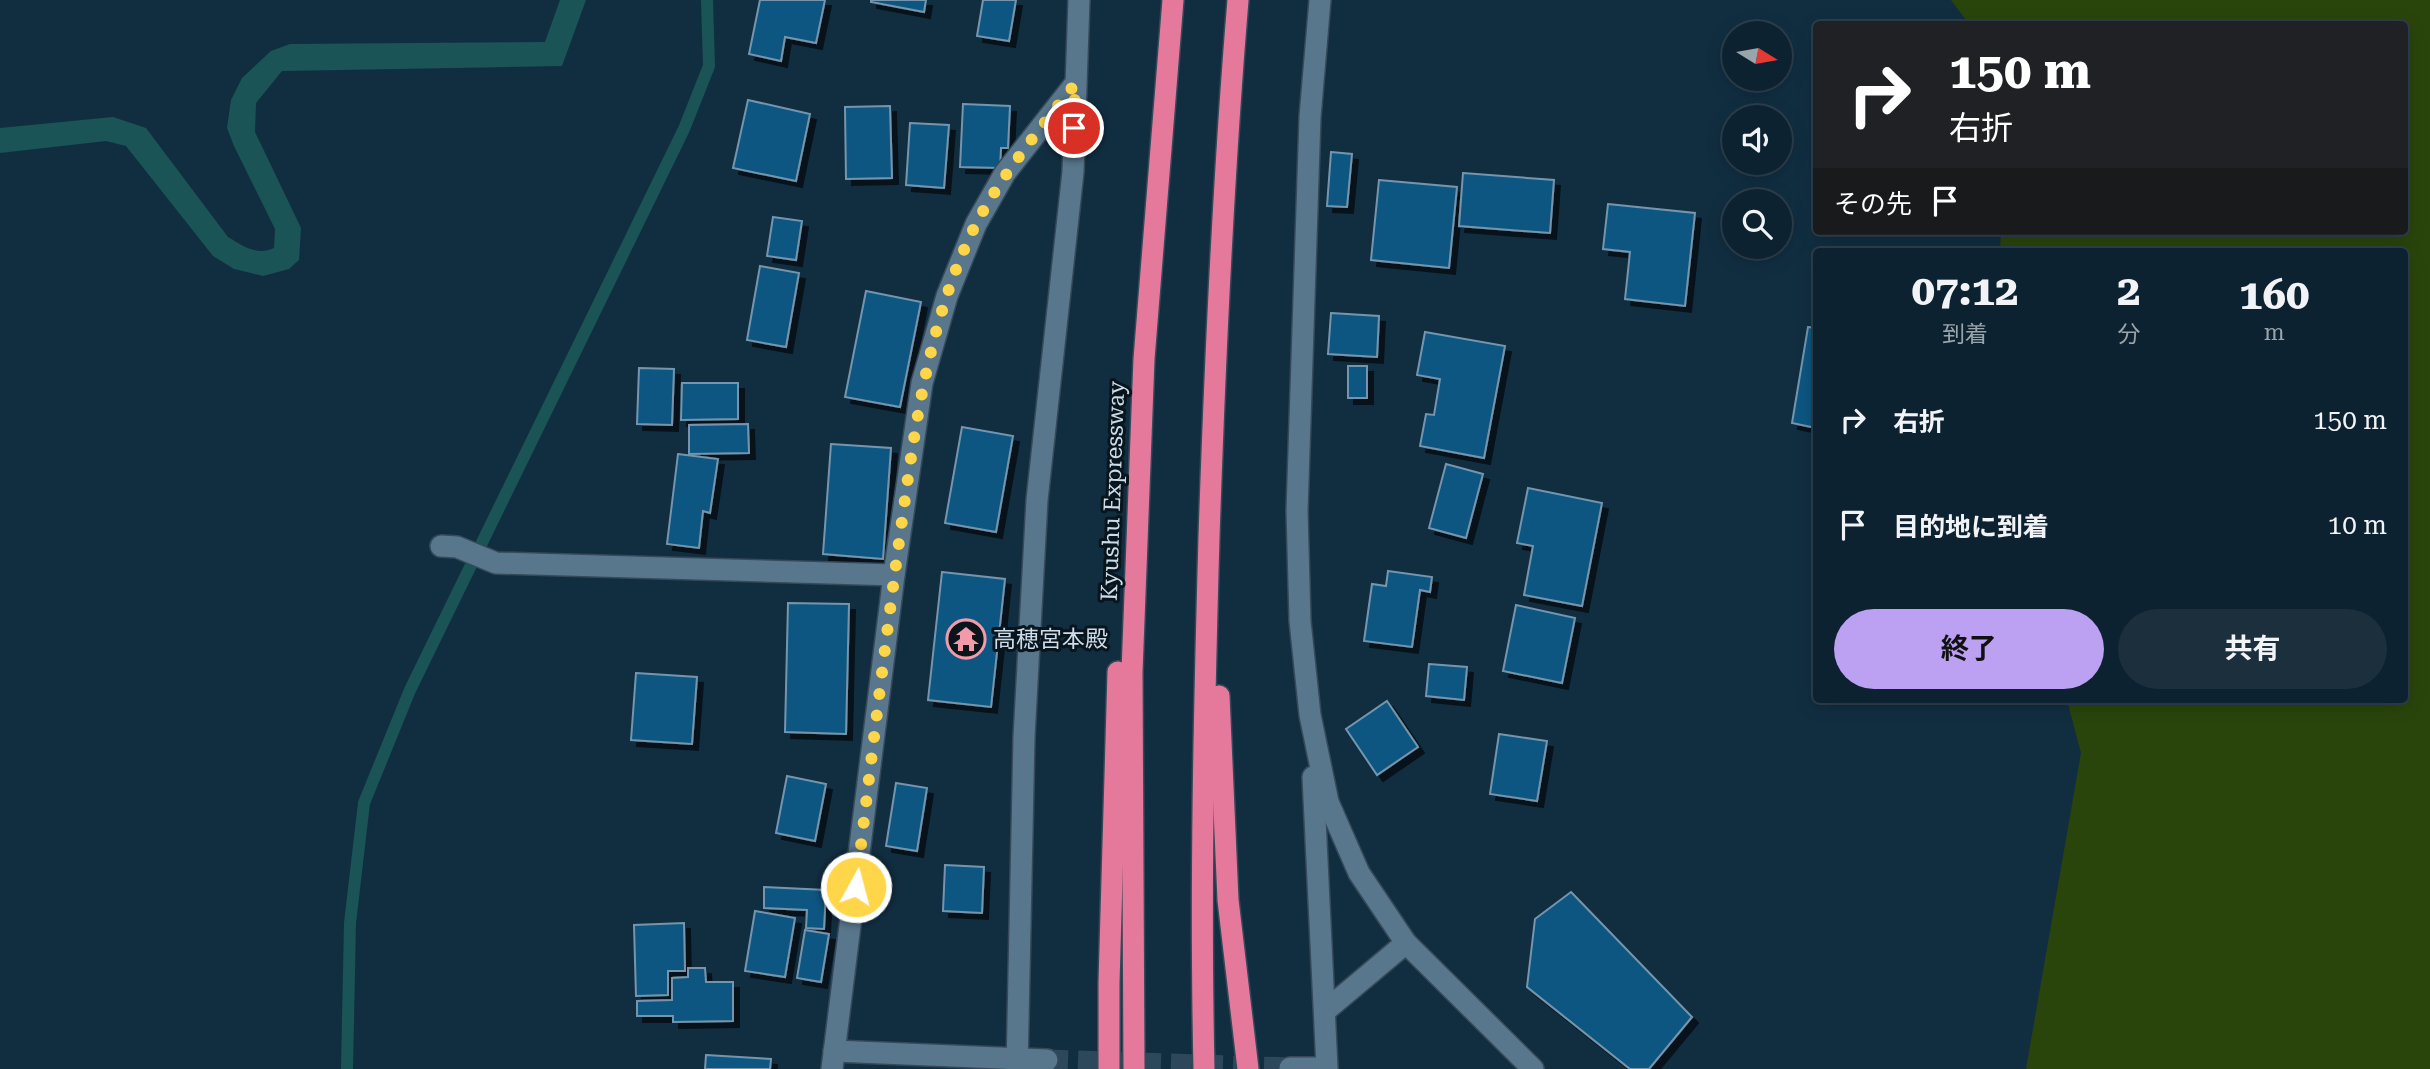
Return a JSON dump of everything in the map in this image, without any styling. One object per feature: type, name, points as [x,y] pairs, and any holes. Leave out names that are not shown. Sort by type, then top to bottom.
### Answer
[{"type":"highway","name":"Kyushu Expressway","points":[[1134,1069],[1132,672],[1144,359],[1173,0]]},
{"type":"highway","points":[[1238,0],[1215,363],[1217,657],[1228,900],[1248,1069]]},
{"type":"highway","points":[[1203,1069],[1206,642],[1215,364],[1230,99]]},
{"type":"highway","points":[[1110,1069],[1109,983],[1118,676],[1144,359]]},
{"type":"street","points":[[1017,1064],[1024,737],[1037,500],[1072,185],[1079,0]]},
{"type":"street","points":[[1290,1068],[1328,1069],[1310,715],[1300,621],[1297,511],[1310,117],[1320,0]]},
{"type":"street","points":[[1047,1060],[1017,1064],[833,1060],[894,575],[922,383],[947,296],[976,224],[1005,173],[1075,84]]},
{"type":"street","points":[[449,547],[496,564],[894,575]]},
{"type":"street","points":[[1310,715],[1328,802],[1359,873],[1406,943],[1532,1069]]},
{"type":"street","points":[[1325,1012],[1406,943]]},
{"type":"green space","points":[[1951,0],[2430,0],[2430,1069],[2026,1069],[2081,753],[2068,703],[2408,703],[2408,248],[2000,248],[2001,235],[2408,235],[2408,21],[1967,21]]},
{"type":"shaded area","points":[[560,0],[586,0],[562,66],[282,71],[256,103],[255,132],[301,228],[299,260],[289,269],[263,276],[234,269],[213,256],[126,146],[106,141],[0,153],[0,128],[113,117],[146,128],[228,237],[250,249],[268,250],[274,248],[275,229],[227,128],[231,100],[242,78],[271,51],[290,44],[545,42]]},
{"type":"building","points":[[760,0],[825,0],[816,43],[785,37],[781,61],[749,54]]},
{"type":"building","points":[[871,0],[926,0],[924,12]]},
{"type":"building","points":[[983,0],[1016,0],[1009,41],[977,36]]},
{"type":"building","points":[[748,100],[810,114],[796,181],[733,168]]},
{"type":"building","points":[[963,104],[1010,106],[1008,148],[1001,148],[1000,168],[960,167]]},
{"type":"building","points":[[890,106],[892,178],[846,179],[845,107]]},
{"type":"building","points":[[910,123],[949,125],[944,188],[906,185]]},
{"type":"building","points":[[1331,152],[1352,154],[1347,207],[1327,206]]},
{"type":"building","points":[[1463,173],[1554,180],[1550,233],[1459,226]]},
{"type":"building","points":[[1379,180],[1457,187],[1449,268],[1371,260]]},
{"type":"building","points":[[1608,204],[1695,213],[1685,306],[1625,299],[1630,252],[1603,249]]},
{"type":"building","points":[[773,217],[802,221],[796,260],[767,256]]},
{"type":"building","points":[[760,266],[799,273],[786,347],[747,340]]},
{"type":"building","points":[[866,291],[921,302],[900,407],[845,397]]},
{"type":"building","points":[[1331,313],[1379,316],[1377,357],[1328,354]]},
{"type":"building","points":[[1808,327],[1813,328],[1813,427],[1792,423]]},
{"type":"building","points":[[1425,332],[1505,346],[1484,458],[1420,446],[1426,414],[1434,415],[1440,379],[1417,375]]},
{"type":"building","points":[[1348,366],[1367,366],[1367,398],[1348,398]]},
{"type":"building","points":[[639,368],[674,369],[672,425],[637,424]]},
{"type":"building","points":[[682,383],[738,383],[738,419],[681,420]]},
{"type":"building","points":[[748,424],[749,453],[689,454],[689,425]]},
{"type":"building","points":[[962,427],[1013,436],[996,532],[945,523]]},
{"type":"building","points":[[831,444],[891,448],[883,559],[823,554]]},
{"type":"building","points":[[678,454],[718,459],[710,513],[703,511],[699,548],[667,544]]},
{"type":"building","points":[[1446,464],[1483,474],[1466,538],[1429,528]]},
{"type":"building","points":[[1528,488],[1602,503],[1582,606],[1524,595],[1533,546],[1517,543]]},
{"type":"building","points":[[1388,571],[1432,577],[1430,592],[1420,590],[1412,647],[1364,641],[1372,584],[1386,586]]},
{"type":"building","name":"高穂宮本殿","points":[[942,572],[1005,579],[991,707],[928,700]]},
{"type":"building","points":[[788,603],[849,604],[846,734],[785,732]]},
{"type":"building","points":[[1516,605],[1575,618],[1562,683],[1503,671]]},
{"type":"building","points":[[1429,664],[1467,667],[1464,700],[1426,696]]},
{"type":"building","points":[[636,673],[697,677],[692,744],[631,740]]},
{"type":"building","points":[[1387,701],[1418,747],[1377,775],[1346,729]]},
{"type":"building","points":[[1499,734],[1547,741],[1537,801],[1490,794]]},
{"type":"building","points":[[787,776],[826,784],[815,841],[776,833]]},
{"type":"building","points":[[896,783],[927,788],[917,851],[886,846]]},
{"type":"building","points":[[945,865],[984,867],[982,913],[943,911]]},
{"type":"building","points":[[764,887],[826,890],[824,929],[806,928],[807,910],[764,908]]},
{"type":"building","points":[[1571,892],[1692,1017],[1649,1069],[1630,1069],[1527,987],[1535,919]]},
{"type":"building","points":[[755,911],[795,918],[785,977],[745,971]]},
{"type":"building","points":[[684,923],[685,971],[668,971],[668,995],[636,996],[634,925]]},
{"type":"building","points":[[805,930],[829,934],[821,982],[797,978]]},
{"type":"building","points":[[688,968],[705,968],[706,982],[733,982],[733,1021],[673,1022],[673,1016],[637,1016],[637,1001],[672,1000],[672,978],[688,977]]},
{"type":"building","points":[[706,1055],[771,1059],[770,1069],[705,1069]]},
{"type":"waterway","points":[[347,1069],[350,923],[364,803],[410,690],[684,129],[709,66],[707,0]]},
{"type":"tunnel","points":[[1047,1060],[1290,1068]]},
{"type":"place","name":"高穂宮本殿","points":[[966,639]]},
{"type":"route","points":[[856,887],[894,575],[922,383],[947,296],[976,224],[1005,173],[1075,84],[1074,128]]}]
